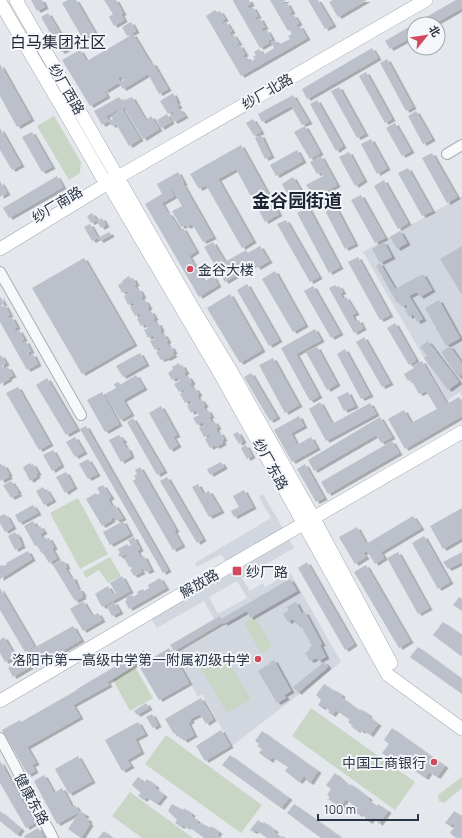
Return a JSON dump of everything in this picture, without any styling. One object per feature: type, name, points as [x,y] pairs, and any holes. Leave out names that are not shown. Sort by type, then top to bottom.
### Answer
[{"type":"main road","name":"纱厂西路","points":[[16,0],[110,177]]},
{"type":"main road","name":"纱厂北路","points":[[110,177],[410,0]]},
{"type":"main road","name":"纱厂北路","points":[[110,177],[426,0]]},
{"type":"main road","name":"纱厂西路","points":[[0,2],[50,90],[110,177]]},
{"type":"main road","name":"纱厂南路","points":[[0,239],[110,177]]},
{"type":"main road","name":"纱厂南路","points":[[0,249],[110,177]]},
{"type":"main road","name":"纱厂东路","points":[[110,177],[200,338],[394,669],[462,718]]},
{"type":"main road","name":"解放路","points":[[0,706],[310,524],[462,432]]},
{"type":"main road","name":"解放路","points":[[0,701],[310,524],[462,442]]},
{"type":"main road","name":"纱厂东路","points":[[310,524],[388,675],[462,729]]},
{"type":"street","points":[[447,154],[462,146]]},
{"type":"street","points":[[0,272],[81,414]]},
{"type":"street","name":"健康东路","points":[[0,738],[53,838]]},
{"type":"shaded area","points":[[462,196],[462,396],[460,392],[448,400],[363,252]]},
{"type":"shaded area","name":"洛阳市第一高级中学第一附属初级中学","points":[[263,494],[294,548],[242,578],[250,591],[263,583],[265,587],[290,572],[341,662],[232,746],[202,694],[198,697],[175,655],[225,626],[221,618],[222,621],[172,644],[214,619],[204,601],[157,628],[148,613],[229,566],[221,554],[197,567],[195,563],[271,518],[259,497]],"holes":[[[237,581],[247,598],[218,614],[209,597]]]},
{"type":"green space","points":[[54,116],[81,162],[80,173],[69,180],[37,126]]},
{"type":"green space","points":[[78,498],[108,554],[80,569],[50,513]]},
{"type":"green space","points":[[110,557],[121,576],[108,583],[99,570],[86,578],[83,572]]},
{"type":"green space","points":[[255,617],[272,646],[261,653],[244,623]]},
{"type":"green space","points":[[224,653],[251,700],[227,713],[200,667]]},
{"type":"green space","points":[[135,667],[153,698],[130,711],[113,680]]},
{"type":"green space","points":[[311,708],[415,782],[395,810],[292,736]]},
{"type":"green space","points":[[166,735],[262,805],[241,833],[145,764]]},
{"type":"green space","points":[[462,777],[462,788],[444,803],[439,801],[438,795]]},
{"type":"green space","points":[[130,792],[193,838],[142,838],[112,816]]},
{"type":"building","points":[[31,0],[42,0],[45,7],[37,11]]},
{"type":"building","points":[[68,0],[76,0],[95,33],[83,39],[62,3]]},
{"type":"building","points":[[104,0],[116,0],[123,13],[121,14],[124,20],[114,26],[109,17],[113,14]]},
{"type":"building","points":[[249,0],[251,4],[247,6],[249,9],[253,7],[258,16],[254,18],[256,21],[260,18],[265,27],[261,29],[263,32],[267,30],[272,39],[268,41],[269,43],[260,48],[233,1]]},
{"type":"building","points":[[270,0],[286,0],[283,2],[284,4],[287,3],[292,12],[289,13],[291,16],[294,15],[299,23],[296,25],[297,26],[288,31]]},
{"type":"building","points":[[308,0],[318,0],[333,25],[325,29]]},
{"type":"building","points":[[333,0],[367,0],[338,17],[329,2]]},
{"type":"building","points":[[456,0],[462,0],[462,8],[446,17],[428,16]]},
{"type":"building","points":[[215,10],[217,12],[220,11],[225,19],[222,21],[223,24],[226,22],[232,31],[229,33],[231,36],[233,34],[239,43],[236,45],[237,47],[240,45],[245,54],[242,56],[244,58],[247,57],[250,62],[255,59],[253,57],[256,55],[254,52],[259,49],[263,55],[274,48],[271,42],[275,40],[278,45],[290,39],[288,36],[292,34],[290,31],[300,26],[307,38],[241,76],[206,16]]},
{"type":"building","points":[[48,13],[69,48],[61,52],[41,17]]},
{"type":"building","points":[[131,22],[136,31],[127,36],[122,27]]},
{"type":"building","points":[[406,29],[406,40],[390,49],[385,41]]},
{"type":"building","points":[[133,34],[151,64],[153,63],[168,89],[159,94],[148,74],[123,89],[119,83],[124,80],[121,76],[118,78],[120,82],[105,91],[87,61]]},
{"type":"building","points":[[372,48],[378,58],[307,99],[302,89]]},
{"type":"building","points":[[80,50],[107,96],[90,106],[62,60]]},
{"type":"building","points":[[387,59],[413,107],[406,111],[380,63]]},
{"type":"building","points":[[0,64],[31,119],[17,127],[0,96]]},
{"type":"building","points":[[366,72],[392,119],[385,123],[359,76]]},
{"type":"building","points":[[339,87],[365,134],[357,138],[331,91]]},
{"type":"building","points":[[173,93],[179,106],[177,107],[185,116],[174,122],[170,115],[174,113],[173,111],[168,114],[160,101]]},
{"type":"building","points":[[293,95],[309,122],[302,125],[291,106],[262,122],[258,114]]},
{"type":"building","points":[[119,97],[125,107],[122,109],[140,139],[129,146],[116,124],[112,126],[109,121],[102,125],[94,111]],"holes":[[[117,110],[118,112],[111,116],[113,119],[109,121],[106,116]]]},
{"type":"building","points":[[132,97],[146,121],[151,116],[159,129],[143,139],[125,109],[127,108],[122,101]]},
{"type":"building","points":[[317,100],[343,146],[336,151],[310,104]]},
{"type":"building","points":[[416,111],[432,139],[423,144],[408,116]]},
{"type":"building","points":[[167,114],[171,122],[161,128],[157,120]]},
{"type":"building","points":[[253,119],[261,132],[254,136],[246,123]]},
{"type":"building","points":[[395,123],[411,151],[402,156],[386,128]]},
{"type":"building","points":[[305,126],[320,153],[310,159],[294,132]]},
{"type":"building","points":[[0,128],[21,165],[12,170],[0,150]]},
{"type":"building","points":[[32,132],[52,167],[42,172],[22,137]]},
{"type":"building","points":[[261,135],[271,156],[265,159],[255,138]]},
{"type":"building","points":[[371,139],[387,168],[377,174],[361,144]]},
{"type":"building","points":[[241,145],[279,214],[265,222],[236,169],[218,179],[253,241],[242,248],[206,185],[199,189],[190,174]]},
{"type":"building","points":[[297,150],[303,161],[276,176],[270,165]]},
{"type":"building","points":[[349,152],[364,180],[355,186],[339,157]]},
{"type":"building","points":[[432,153],[457,197],[447,203],[422,158]]},
{"type":"building","points":[[321,156],[337,185],[323,193],[321,189],[317,191],[319,195],[312,200],[307,191],[309,189],[306,185],[323,176],[321,172],[317,174],[310,162]]},
{"type":"building","points":[[408,168],[432,211],[422,216],[398,173]]},
{"type":"building","points":[[178,172],[184,183],[171,190],[174,196],[162,203],[180,230],[183,228],[196,251],[189,256],[204,282],[213,276],[218,285],[199,297],[145,204],[162,194],[157,184]]},
{"type":"building","points":[[57,176],[63,187],[9,218],[3,208]]},
{"type":"building","points":[[293,177],[306,200],[294,207],[282,184]]},
{"type":"building","points":[[384,180],[408,223],[398,229],[374,186]]},
{"type":"building","points":[[0,181],[7,193],[0,197]]},
{"type":"building","points":[[183,184],[213,237],[203,242],[192,224],[187,227],[186,225],[181,227],[172,211],[182,206],[173,190]]},
{"type":"building","points":[[361,195],[385,238],[375,243],[351,200]]},
{"type":"building","points":[[330,196],[355,244],[345,249],[320,201]]},
{"type":"building","points":[[308,207],[340,267],[329,273],[297,213]]},
{"type":"building","points":[[92,213],[97,220],[91,223],[87,216]]},
{"type":"building","points":[[102,218],[106,225],[101,228],[97,221]]},
{"type":"building","points":[[286,220],[319,277],[310,282],[277,224]]},
{"type":"building","points":[[90,224],[98,238],[92,241],[84,227]]},
{"type":"building","points":[[400,231],[407,243],[397,249],[390,237]]},
{"type":"building","points":[[109,232],[111,235],[100,241],[98,238]]},
{"type":"building","points":[[213,242],[225,262],[246,250],[248,253],[260,246],[269,261],[257,268],[255,264],[225,282],[204,247]]},
{"type":"building","points":[[384,242],[392,257],[380,263],[372,249]]},
{"type":"building","points":[[462,246],[462,295],[440,259]]},
{"type":"building","points":[[358,257],[390,315],[380,320],[348,262]]},
{"type":"building","points":[[84,258],[134,344],[82,374],[32,288]]},
{"type":"building","points":[[380,263],[395,289],[423,274],[432,290],[420,297],[417,292],[409,296],[423,319],[417,322],[413,314],[409,317],[405,310],[408,308],[406,304],[402,307],[399,302],[397,303],[376,266]]},
{"type":"building","points":[[275,271],[305,325],[293,332],[262,279]]},
{"type":"building","points":[[129,276],[131,279],[133,278],[136,284],[134,285],[137,290],[139,289],[143,296],[141,297],[143,301],[145,300],[149,307],[147,309],[149,312],[151,311],[155,318],[153,319],[156,324],[158,323],[162,335],[164,334],[168,341],[166,342],[169,347],[171,346],[174,352],[172,353],[174,355],[167,359],[161,360],[156,352],[161,350],[159,347],[155,350],[150,341],[155,339],[153,335],[148,338],[144,330],[148,328],[146,324],[141,326],[137,319],[141,316],[140,313],[135,316],[130,307],[135,305],[133,302],[128,305],[124,296],[129,293],[127,291],[122,293],[118,285]]},
{"type":"building","points":[[247,284],[279,340],[269,346],[237,290]]},
{"type":"building","points":[[335,285],[337,287],[339,286],[343,292],[340,293],[343,299],[346,297],[356,313],[352,315],[355,322],[359,320],[363,328],[354,333],[329,288]]},
{"type":"building","points":[[313,286],[340,333],[331,338],[304,291]]},
{"type":"building","points":[[230,294],[262,350],[240,363],[207,308]]},
{"type":"building","points":[[0,296],[4,304],[1,305],[2,307],[5,305],[10,315],[7,316],[9,319],[12,317],[17,327],[14,329],[16,332],[19,330],[24,339],[21,341],[22,343],[26,341],[31,351],[28,352],[29,356],[33,354],[38,364],[27,370],[0,322]]},
{"type":"building","points":[[439,300],[460,338],[446,346],[425,308]]},
{"type":"building","points":[[395,323],[416,360],[409,365],[387,328]]},
{"type":"building","points":[[315,329],[321,340],[296,354],[319,396],[310,401],[281,348]]},
{"type":"building","points":[[364,337],[390,383],[382,387],[356,342]]},
{"type":"building","points":[[428,341],[459,382],[448,390],[424,358],[427,356],[420,347]]},
{"type":"building","points":[[450,346],[462,363],[462,374],[458,377],[441,352]]},
{"type":"building","points":[[317,347],[337,384],[327,390],[306,352]]},
{"type":"building","points":[[345,349],[370,395],[361,399],[337,354]]},
{"type":"building","points":[[140,353],[146,364],[123,377],[116,366]]},
{"type":"building","points":[[1,355],[6,363],[2,366],[3,369],[8,367],[13,375],[0,384],[0,356]]},
{"type":"building","points":[[273,358],[299,405],[285,413],[259,365]]},
{"type":"building","points":[[422,361],[447,404],[459,397],[462,402],[462,416],[405,449],[388,419],[404,410],[411,423],[437,409],[426,391],[419,394],[411,380],[408,381],[404,374],[414,368],[412,366]]},
{"type":"building","points":[[179,363],[186,372],[184,373],[186,377],[188,376],[192,382],[190,384],[193,389],[195,388],[199,394],[197,395],[199,400],[201,399],[205,405],[203,407],[206,411],[208,410],[212,423],[214,421],[218,427],[216,428],[218,434],[220,432],[224,439],[222,440],[223,443],[216,447],[215,445],[210,448],[205,439],[210,437],[209,434],[204,437],[199,428],[205,425],[203,422],[197,425],[193,418],[199,415],[196,410],[191,413],[187,406],[192,403],[190,400],[185,403],[180,394],[185,391],[184,389],[179,392],[174,384],[180,381],[177,377],[172,380],[168,373],[173,369],[172,367]]},
{"type":"building","points":[[251,373],[277,417],[270,421],[244,377]]},
{"type":"building","points":[[136,375],[144,388],[123,400],[131,414],[120,420],[105,394],[116,388],[114,384],[119,382],[120,385]]},
{"type":"building","points":[[47,378],[77,429],[66,435],[36,385]]},
{"type":"building","points":[[18,387],[50,444],[39,450],[6,393]]},
{"type":"building","points":[[102,392],[119,424],[105,432],[87,400]]},
{"type":"building","points":[[348,392],[355,406],[344,411],[337,397]]},
{"type":"building","points":[[320,402],[332,424],[370,403],[376,414],[326,441],[309,409]]},
{"type":"building","points":[[161,406],[177,435],[173,437],[178,445],[170,450],[149,413]]},
{"type":"building","points":[[299,416],[304,426],[291,433],[297,445],[311,437],[317,448],[292,462],[274,430]]},
{"type":"building","points":[[380,417],[392,437],[381,443],[376,435],[314,471],[308,460]]},
{"type":"building","points":[[133,418],[164,471],[157,475],[127,422]]},
{"type":"building","points":[[86,426],[168,570],[163,573],[80,429]]},
{"type":"building","points":[[238,432],[243,441],[239,444],[233,434]]},
{"type":"building","points":[[119,435],[124,441],[122,441],[127,449],[128,448],[131,456],[121,462],[109,440]]},
{"type":"building","points":[[75,437],[84,452],[75,457],[66,442]]},
{"type":"building","points":[[392,441],[399,453],[328,494],[321,482]]},
{"type":"building","points":[[246,445],[252,456],[247,459],[241,448]]},
{"type":"building","points":[[53,450],[61,465],[52,471],[43,455]]},
{"type":"building","points":[[88,459],[97,474],[88,479],[79,464]]},
{"type":"building","points":[[221,462],[224,467],[210,475],[207,469]]},
{"type":"building","points":[[30,463],[31,465],[33,464],[38,473],[36,474],[37,476],[30,481],[23,467]]},
{"type":"building","points":[[0,464],[3,466],[4,465],[9,474],[9,477],[1,481],[0,479]]},
{"type":"building","points":[[305,464],[324,498],[316,502],[297,469]]},
{"type":"building","points":[[140,467],[176,530],[174,531],[182,545],[173,550],[133,481],[136,479],[134,476],[137,474],[135,470]]},
{"type":"building","points":[[66,472],[74,487],[65,493],[56,477]]},
{"type":"building","points":[[167,477],[203,539],[197,543],[160,481]]},
{"type":"building","points":[[11,481],[19,494],[11,498],[3,485]]},
{"type":"building","points":[[198,484],[203,494],[209,491],[221,511],[209,517],[192,487]]},
{"type":"building","points":[[103,485],[111,497],[108,499],[112,507],[115,505],[123,518],[117,521],[114,517],[111,518],[112,520],[102,526],[86,499],[96,493],[97,495],[100,493],[97,488]]},
{"type":"building","points":[[43,487],[53,500],[44,505],[36,491]]},
{"type":"building","points":[[244,490],[253,507],[234,517],[231,511],[239,507],[233,496]]},
{"type":"building","points":[[33,505],[38,513],[19,523],[15,515]]},
{"type":"building","points":[[462,508],[462,538],[443,549],[430,526]]},
{"type":"building","points":[[4,514],[7,516],[13,527],[5,532],[0,523],[0,516]]},
{"type":"building","points":[[413,516],[421,528],[381,552],[384,558],[375,564],[367,551],[363,553],[366,557],[355,564],[339,537],[357,527],[366,544]]},
{"type":"building","points":[[33,521],[37,528],[40,526],[44,532],[40,534],[42,538],[49,538],[54,547],[52,549],[57,558],[49,563],[37,545],[35,546],[24,526]]},
{"type":"building","points":[[123,521],[130,534],[110,545],[103,532]]},
{"type":"building","points":[[15,532],[18,535],[22,546],[15,550],[8,536]]},
{"type":"building","points":[[424,536],[450,582],[438,589],[412,543]]},
{"type":"building","points":[[134,537],[140,549],[137,551],[141,558],[144,556],[151,570],[146,572],[143,568],[140,569],[142,572],[134,576],[130,570],[133,568],[132,566],[129,567],[124,558],[127,556],[125,554],[120,557],[118,554],[120,553],[118,549],[127,544],[128,546],[131,545],[128,540]]},
{"type":"building","points":[[28,551],[32,559],[0,579],[0,566],[7,564],[6,563]]},
{"type":"building","points":[[398,552],[429,608],[418,614],[387,558]]},
{"type":"building","points":[[462,552],[462,562],[448,569],[443,562]]},
{"type":"building","points":[[61,560],[62,562],[64,561],[67,567],[65,568],[71,578],[73,577],[78,589],[80,589],[83,594],[83,597],[75,601],[53,565]]},
{"type":"building","points":[[307,562],[354,644],[345,650],[298,568]]},
{"type":"building","points":[[366,565],[410,641],[399,648],[354,572]]},
{"type":"building","points":[[122,576],[130,591],[102,607],[95,594],[108,586],[113,595],[116,593],[110,583]]},
{"type":"building","points":[[160,578],[166,588],[129,609],[125,601],[127,600],[126,598],[132,594],[133,597],[138,594],[137,592],[143,589],[144,591],[149,588],[148,585]]},
{"type":"building","points":[[290,579],[297,591],[250,618],[247,611],[224,624],[223,622],[174,651],[170,645],[220,616],[221,619]]},
{"type":"building","points":[[0,588],[34,646],[25,652],[0,610]]},
{"type":"building","points":[[459,597],[462,599],[462,611],[453,605]]},
{"type":"building","points":[[83,601],[92,616],[98,613],[102,620],[83,631],[70,609]]},
{"type":"building","points":[[114,602],[120,612],[112,616],[107,607]]},
{"type":"building","points":[[296,602],[302,614],[305,612],[322,644],[320,645],[326,657],[318,661],[317,658],[310,661],[305,653],[310,650],[309,648],[312,646],[300,624],[297,625],[293,619],[288,622],[283,614],[289,610],[287,607]]},
{"type":"building","points":[[443,622],[462,635],[461,656],[433,635]]},
{"type":"building","points":[[73,626],[81,640],[43,662],[39,654],[35,656],[39,663],[33,667],[25,653]]},
{"type":"building","points":[[4,637],[15,656],[5,662],[0,653],[0,640]]},
{"type":"building","points":[[418,647],[462,679],[462,694],[410,657]]},
{"type":"building","points":[[169,648],[189,683],[159,700],[139,666]]},
{"type":"building","points":[[143,650],[147,657],[107,682],[109,685],[73,705],[80,717],[27,747],[36,763],[32,765],[35,771],[28,775],[2,730],[20,720],[21,722]]},
{"type":"building","points":[[25,659],[30,667],[13,677],[8,668]]},
{"type":"building","points":[[274,660],[291,691],[284,695],[286,698],[277,703],[258,671],[267,665],[268,666],[270,662]]},
{"type":"building","points":[[324,662],[328,667],[298,693],[293,687]]},
{"type":"building","points":[[324,684],[342,695],[341,697],[360,711],[361,709],[378,724],[370,735],[363,730],[362,732],[358,729],[357,731],[348,722],[350,720],[336,710],[332,715],[324,706],[322,708],[318,705],[321,700],[316,695]]},
{"type":"building","points":[[201,698],[213,719],[206,724],[200,714],[190,719],[191,721],[188,723],[194,735],[184,741],[179,736],[177,737],[175,733],[174,734],[165,719]]},
{"type":"building","points":[[146,703],[149,708],[137,715],[134,711]]},
{"type":"building","points":[[152,714],[158,725],[153,728],[146,717]]},
{"type":"building","points":[[138,722],[145,734],[135,739],[141,752],[127,760],[131,766],[122,771],[105,740]]},
{"type":"building","points":[[392,728],[445,766],[437,777],[429,772],[425,778],[411,768],[415,762],[403,754],[397,763],[382,753],[389,744],[384,740]]},
{"type":"building","points":[[221,730],[230,746],[205,761],[196,746]]},
{"type":"building","points":[[262,731],[318,771],[310,783],[304,776],[299,782],[285,771],[288,767],[272,757],[270,761],[259,753],[262,749],[257,746],[259,744],[255,741]]},
{"type":"building","points":[[230,755],[289,798],[281,808],[222,765]]},
{"type":"building","points":[[78,756],[92,781],[69,794],[55,769]]},
{"type":"building","points":[[0,761],[35,823],[26,828],[0,783]]},
{"type":"building","points":[[335,773],[350,787],[351,784],[369,798],[368,800],[377,806],[378,804],[388,811],[379,824],[373,817],[369,822],[360,813],[359,815],[355,812],[358,807],[355,804],[354,806],[346,799],[341,806],[338,803],[337,805],[328,799],[330,797],[327,795],[331,789],[326,785]]},
{"type":"building","points":[[44,775],[54,793],[62,788],[72,807],[75,805],[79,812],[57,824],[34,781]]},
{"type":"building","points":[[138,777],[145,782],[147,779],[164,795],[157,804],[146,797],[144,800],[138,796],[141,793],[132,785]]},
{"type":"building","points":[[172,804],[183,810],[184,808],[192,814],[191,816],[198,821],[196,822],[200,825],[202,823],[209,828],[211,826],[219,832],[217,835],[222,838],[204,838],[188,826],[187,828],[183,825],[181,827],[175,823],[177,820],[168,811]]},
{"type":"building","points":[[294,804],[342,838],[321,838],[287,813]]},
{"type":"building","points":[[0,811],[21,829],[17,835],[0,821]]},
{"type":"building","points":[[80,811],[86,815],[84,817],[89,820],[88,822],[90,824],[81,838],[68,829]]},
{"type":"building","points":[[454,811],[462,816],[462,838],[456,838],[450,833],[455,826],[452,823],[450,826],[445,823]]},
{"type":"building","points":[[258,820],[263,824],[264,822],[275,830],[274,832],[282,838],[267,838],[256,830],[254,832],[250,830]]},
{"type":"building","points":[[38,828],[44,838],[25,838],[24,836]]},
{"type":"building","points":[[104,831],[112,838],[98,838]]},
{"type":"place","name":"金谷大楼","points":[[190,269]]},
{"type":"place","name":"纱厂路","points":[[237,571]]},
{"type":"place","name":"洛阳市第一高级中学第一附属初级中学","points":[[258,659]]},
{"type":"place","name":"中国工商银行","points":[[434,762]]},
{"type":"district","name":"白马集团社区","points":[[58,42]]},
{"type":"district","name":"金谷园街道","points":[[297,200]]}]
